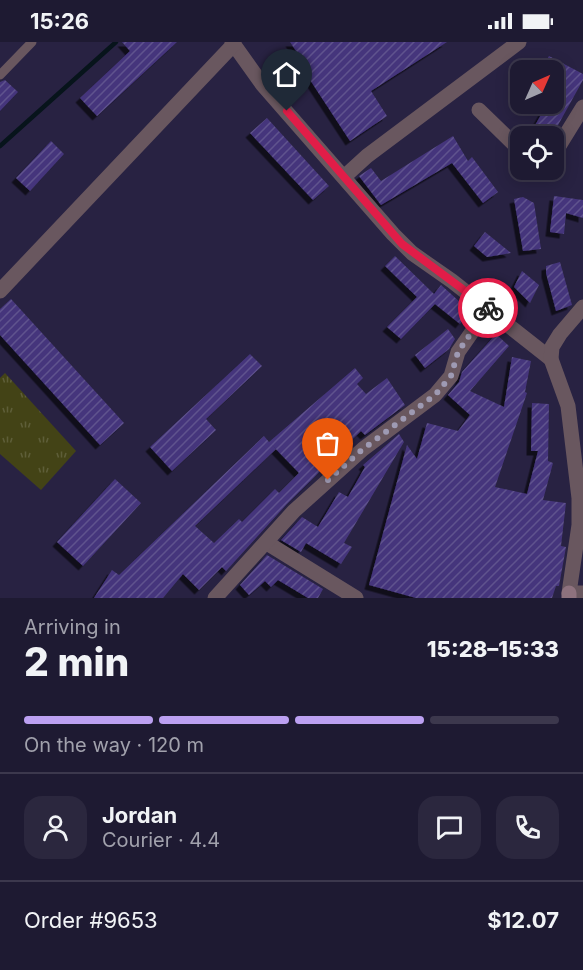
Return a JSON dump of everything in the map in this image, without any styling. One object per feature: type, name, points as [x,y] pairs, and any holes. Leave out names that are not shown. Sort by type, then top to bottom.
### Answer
[{"type":"street","points":[[344,177],[367,156],[519,42]]},
{"type":"street","points":[[0,291],[233,43],[262,84],[412,254],[488,309],[551,359]]},
{"type":"street","points":[[564,138],[583,107]]},
{"type":"street","points":[[479,110],[510,140]]},
{"type":"street","points":[[574,595],[579,498],[568,406],[551,359],[552,347],[560,334],[583,307]]},
{"type":"street","points":[[215,598],[294,511],[363,449],[435,395],[451,376],[458,352],[488,309]]},
{"type":"street","points":[[267,543],[356,598]]},
{"type":"lane","points":[[0,75],[32,42]]},
{"type":"green space","points":[[5,373],[76,451],[41,490],[0,454],[0,378]]},
{"type":"building","points":[[122,42],[177,42],[97,116],[80,98],[130,51]]},
{"type":"building","points":[[290,42],[447,42],[371,91],[387,116],[350,141],[297,60],[300,57]]},
{"type":"building","points":[[564,64],[583,74],[583,80],[558,126],[535,126],[541,114],[564,114]]},
{"type":"building","points":[[5,80],[18,92],[0,111],[0,82]]},
{"type":"building","points":[[267,118],[329,186],[313,200],[250,133]]},
{"type":"building","points":[[453,136],[468,161],[472,157],[498,192],[483,203],[452,163],[381,205],[359,176],[371,168],[381,181]]},
{"type":"building","points":[[51,141],[64,154],[30,191],[16,178]]},
{"type":"building","points":[[554,196],[583,200],[583,218],[566,213],[564,234],[550,232]]},
{"type":"building","points":[[523,197],[534,203],[541,249],[523,251],[514,199]]},
{"type":"building","points":[[485,232],[511,253],[487,257],[474,246]]},
{"type":"building","points":[[395,256],[434,294],[441,285],[470,311],[460,324],[435,304],[401,339],[387,327],[417,297],[385,266]]},
{"type":"building","points":[[560,262],[572,305],[556,311],[546,266]]},
{"type":"building","points":[[522,271],[539,285],[530,303],[514,287]]},
{"type":"building","points":[[11,299],[124,423],[100,445],[0,335],[0,309]]},
{"type":"building","points":[[448,329],[455,339],[449,349],[425,368],[415,355]]},
{"type":"building","points":[[496,334],[509,346],[470,391],[504,407],[512,357],[531,361],[525,392],[527,393],[495,487],[527,494],[538,451],[531,451],[532,403],[549,404],[548,461],[553,463],[543,500],[566,503],[561,546],[566,547],[559,586],[556,586],[552,598],[416,598],[369,585],[407,445],[417,459],[427,423],[458,431],[470,415],[448,395],[459,382],[462,372]]},
{"type":"building","points":[[250,354],[262,366],[206,419],[216,430],[172,471],[150,447]]},
{"type":"building","points":[[355,368],[363,378],[357,384],[366,394],[387,378],[405,405],[365,435],[361,431],[287,504],[226,571],[222,567],[199,590],[183,574],[163,598],[94,598],[112,570],[119,575],[264,436],[269,442]],"holes":[[[276,449],[299,473],[279,493],[275,489],[242,522],[239,519],[214,543],[195,526]]]},
{"type":"building","points":[[399,434],[404,442],[344,543],[352,547],[341,564],[306,543],[301,552],[281,540],[302,517],[318,527],[339,492],[348,497],[365,467],[363,465]]},
{"type":"building","points":[[115,479],[141,503],[83,566],[57,542]]},
{"type":"building","points":[[267,555],[323,589],[318,598],[308,598],[278,580],[271,587],[265,581],[249,595],[240,585]]},
{"type":"waterway","points":[[0,146],[116,42]]},
{"type":"way so far","points":[[328,480],[363,449],[435,395],[451,376],[458,352],[488,308]]},
{"type":"route","points":[[287,111],[412,254],[488,308]]}]
